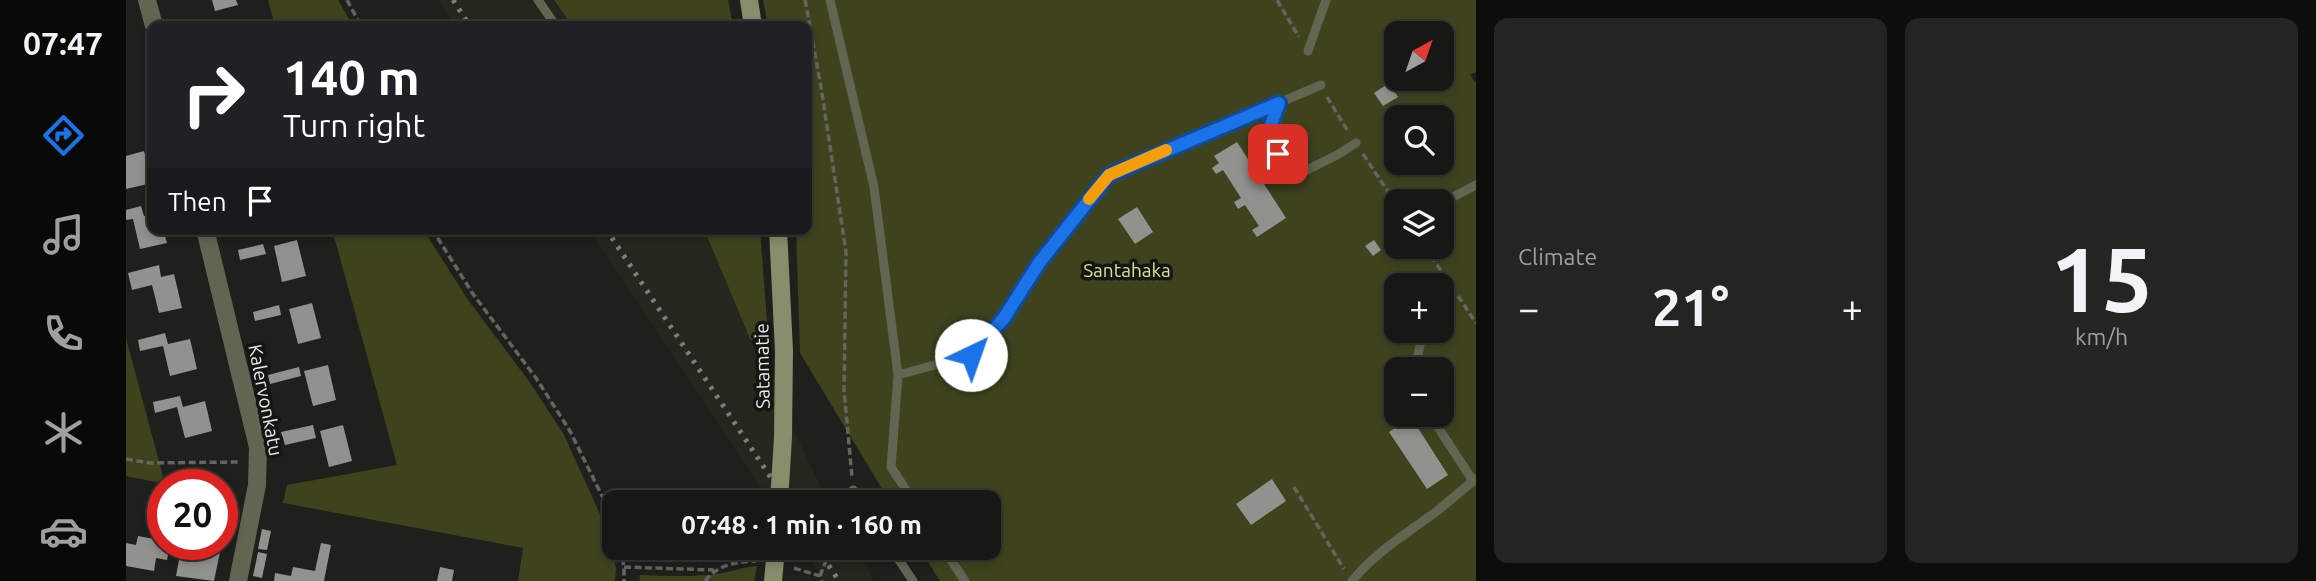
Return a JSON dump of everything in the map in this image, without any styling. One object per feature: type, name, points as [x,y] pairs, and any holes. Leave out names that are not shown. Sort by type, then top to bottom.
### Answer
[{"type":"main road","points":[[749,0],[752,21]]},
{"type":"main road","name":"Satamatie","points":[[778,235],[784,351],[780,490]]},
{"type":"main road","points":[[773,581],[775,560]]},
{"type":"street","points":[[147,0],[153,21]]},
{"type":"street","name":"Kalervonkatu","points":[[206,235],[258,447],[257,485],[238,581]]},
{"type":"lane","points":[[538,0],[553,21]]},
{"type":"lane","points":[[830,0],[874,187],[898,375],[891,467],[906,490]]},
{"type":"lane","points":[[1308,51],[1325,0]]},
{"type":"lane","points":[[898,375],[971,355],[1004,318],[1039,263],[1109,175],[1321,85]]},
{"type":"lane","points":[[1279,103],[1268,133],[1278,154],[1295,176],[1356,143]]},
{"type":"lane","points":[[1454,197],[1476,185]]},
{"type":"lane","points":[[1352,581],[1363,567],[1395,539],[1434,513],[1475,480],[1438,427]]},
{"type":"lane","points":[[899,560],[913,581]]},
{"type":"lane","points":[[951,560],[965,581]]},
{"type":"path","points":[[347,0],[358,21]]},
{"type":"path","points":[[805,0],[809,21]]},
{"type":"path","points":[[1277,0],[1308,51]]},
{"type":"path","points":[[812,38],[846,253],[844,390],[853,490]]},
{"type":"path","points":[[436,235],[473,294],[536,378],[570,430],[602,496]]},
{"type":"path","points":[[126,458],[150,463],[259,461]]},
{"type":"path","points":[[1294,487],[1344,569]]},
{"type":"path","points":[[623,560],[624,581]]},
{"type":"path","points":[[820,576],[826,560]]},
{"type":"path","points":[[624,567],[714,570]]},
{"type":"shaded area","points":[[438,0],[553,0],[568,21],[452,21]]},
{"type":"shaded area","points":[[593,235],[707,235],[750,339],[822,490],[763,490]]},
{"type":"shaded area","points":[[810,560],[862,560],[875,581],[824,581]]},
{"type":"green space","points":[[268,0],[338,0],[350,21],[274,21]]},
{"type":"green space","points":[[554,0],[728,0],[732,21],[569,21]]},
{"type":"green space","name":"Santahaka","points":[[763,0],[1476,0],[1476,72],[1470,75],[1476,83],[1476,581],[940,581],[927,560],[1001,560],[1001,490],[883,490],[800,353],[796,235],[812,235],[812,21],[767,21]]},
{"type":"green space","points":[[334,235],[427,235],[468,300],[531,384],[564,435],[602,518],[602,560],[614,560],[615,581],[518,581],[523,548],[283,503],[287,485],[397,465]]},
{"type":"green space","points":[[707,235],[760,235],[769,348],[750,339]]},
{"type":"green space","points":[[126,338],[161,469],[147,469],[147,480],[126,476]]},
{"type":"green space","points":[[757,566],[754,581],[639,581],[640,575],[708,575]]},
{"type":"building","points":[[212,0],[236,0],[238,5],[215,11]]},
{"type":"building","points":[[1384,86],[1384,91],[1394,91],[1398,97],[1383,106],[1374,93]]},
{"type":"building","points":[[1237,142],[1286,218],[1257,237],[1252,230],[1259,226],[1245,205],[1238,209],[1234,202],[1241,198],[1223,170],[1216,174],[1212,168],[1219,163],[1214,156]]},
{"type":"building","points":[[144,151],[147,184],[126,189],[126,156]]},
{"type":"building","points":[[141,206],[144,216],[147,215],[147,235],[165,235],[167,243],[140,249],[133,219],[126,220],[126,210]]},
{"type":"building","points":[[1137,207],[1153,232],[1135,244],[1118,219]]},
{"type":"building","points":[[297,240],[306,276],[282,282],[274,246]]},
{"type":"building","points":[[1374,240],[1381,250],[1373,256],[1365,246]]},
{"type":"building","points":[[263,244],[266,254],[240,260],[238,250]]},
{"type":"building","points":[[159,265],[161,277],[174,274],[182,308],[159,313],[152,285],[132,290],[128,273]]},
{"type":"building","points":[[312,303],[321,338],[298,344],[289,309]]},
{"type":"building","points":[[279,305],[281,315],[255,321],[253,312]]},
{"type":"building","points":[[165,333],[168,344],[190,339],[197,369],[170,376],[163,346],[140,351],[138,340]]},
{"type":"building","points":[[328,365],[336,400],[313,406],[304,371]]},
{"type":"building","points":[[299,367],[301,376],[270,384],[268,375]]},
{"type":"building","points":[[180,396],[183,407],[205,401],[212,431],[185,438],[177,407],[155,413],[153,402]]},
{"type":"building","points":[[313,425],[316,438],[285,445],[281,432]]},
{"type":"building","points":[[343,425],[352,461],[329,467],[320,431]]},
{"type":"building","points":[[1396,427],[1417,427],[1448,475],[1427,489],[1389,432]]},
{"type":"building","points":[[1272,479],[1286,501],[1251,525],[1236,504]]},
{"type":"building","points":[[262,529],[271,531],[267,550],[258,549]]},
{"type":"building","points":[[138,536],[147,538],[147,560],[156,560],[154,571],[126,566],[126,543],[136,545]]},
{"type":"building","points":[[321,543],[331,545],[324,581],[274,581],[275,573],[291,576],[293,567],[315,571]]},
{"type":"building","points":[[258,552],[267,554],[262,578],[253,576]]},
{"type":"building","points":[[179,560],[218,560],[214,581],[176,576]]},
{"type":"building","points":[[440,567],[454,570],[452,581],[437,581]]},
{"type":"railway","points":[[453,0],[467,21]]},
{"type":"railway","points":[[610,235],[779,490]]},
{"type":"railway","points":[[825,560],[839,581]]},
{"type":"slow traffic","points":[[1089,199],[1109,175],[1166,150]]},
{"type":"route","points":[[971,355],[1004,318],[1039,263],[1109,175],[1279,103],[1268,133],[1278,154]]}]
